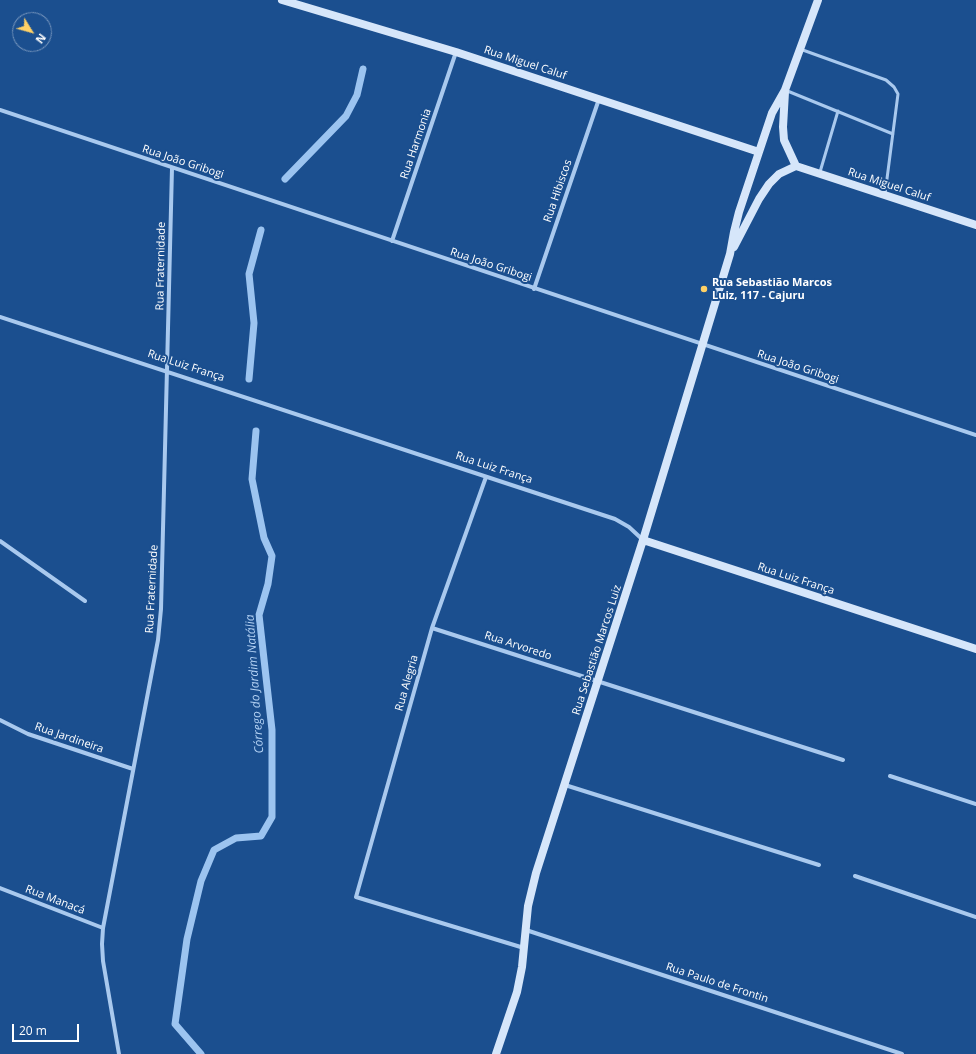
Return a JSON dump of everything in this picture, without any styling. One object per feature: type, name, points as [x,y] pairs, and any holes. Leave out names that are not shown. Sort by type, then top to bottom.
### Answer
[{"type":"main road","name":"Rua Miguel Caluf","points":[[282,0],[456,52],[759,152]]},
{"type":"main road","name":"Rua Sebastião Marcos Luiz","points":[[496,1054],[516,992],[522,967],[528,906],[532,890],[703,345],[730,254],[739,212],[772,113],[785,90],[818,0]]},
{"type":"main road","name":"Rua Sebastião Marcos Luiz","points":[[730,254],[759,199],[769,184],[779,174],[796,166],[784,140],[783,127],[785,90]]},
{"type":"main road","name":"Rua Miguel Caluf","points":[[796,166],[976,225]]},
{"type":"main road","name":"Rua Luiz França","points":[[643,540],[976,649]]},
{"type":"street","name":"Rua Harmonia","points":[[392,241],[456,52]]},
{"type":"street","name":"Rua Hibiscos","points":[[534,288],[599,99]]},
{"type":"street","name":"Rua João Gribogi","points":[[0,110],[976,436]]},
{"type":"street","name":"Rua Fraternidade","points":[[120,1054],[103,961],[102,944],[103,928],[158,640],[161,609],[172,168]]},
{"type":"street","name":"Rua Luiz França","points":[[0,317],[616,519],[629,527],[643,540]]},
{"type":"street","name":"Rua Alegria","points":[[486,477],[432,628],[356,897],[524,948]]},
{"type":"street","points":[[0,540],[85,601]]},
{"type":"street","name":"Rua Arvoredo","points":[[432,628],[843,760]]},
{"type":"street","name":"Rua Jardineira","points":[[0,720],[28,734],[133,769]]},
{"type":"street","points":[[890,776],[976,804]]},
{"type":"street","points":[[565,785],[819,865]]},
{"type":"street","points":[[855,876],[976,917]]},
{"type":"street","name":"Rua Manacá","points":[[0,888],[103,928]]},
{"type":"street","name":"Rua Paulo de Frontin","points":[[526,930],[902,1054]]},
{"type":"lane","points":[[800,49],[886,80],[894,87],[898,94],[885,196]]},
{"type":"lane","points":[[785,90],[893,134]]},
{"type":"lane","points":[[819,174],[838,111]]},
{"type":"waterway","name":"Córrego do Jardim Natália","points":[[285,179],[346,116],[357,95],[363,69]]},
{"type":"waterway","name":"Córrego do Jardim Natália","points":[[249,379],[254,323],[249,274],[261,230]]},
{"type":"waterway","name":"Córrego do Jardim Natália","points":[[201,1054],[175,1024],[187,939],[201,881],[214,850],[236,838],[261,836],[272,817],[272,730],[259,615],[268,584],[272,556],[264,538],[252,479],[256,431]]},
{"type":"place","name":"Rua Sebastião Marcos Luiz, 117 - Cajuru","points":[[704,289]]}]
